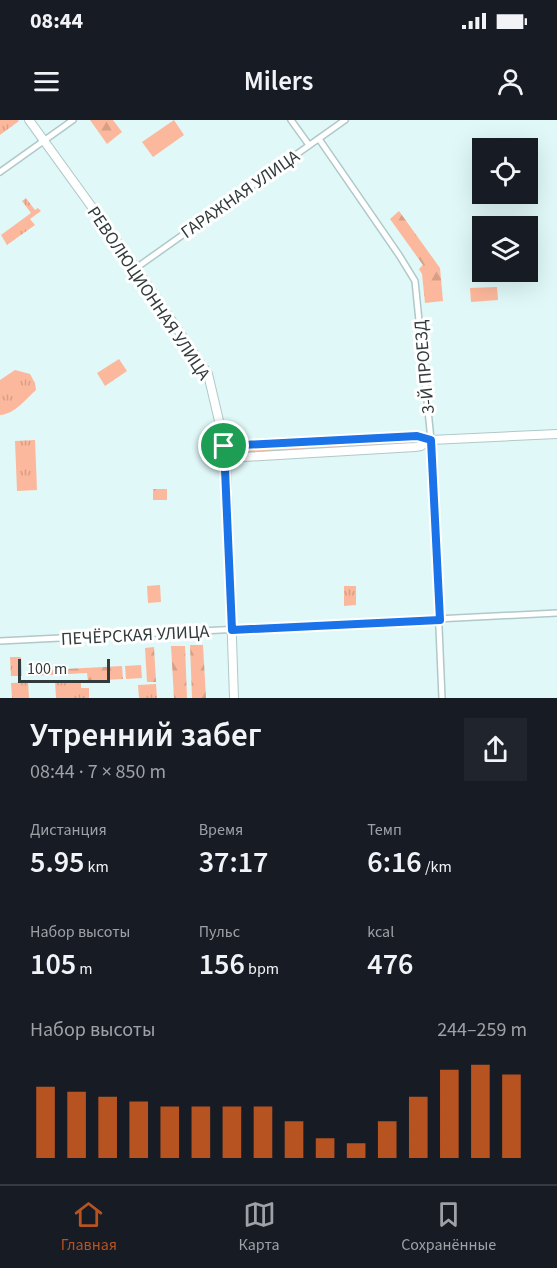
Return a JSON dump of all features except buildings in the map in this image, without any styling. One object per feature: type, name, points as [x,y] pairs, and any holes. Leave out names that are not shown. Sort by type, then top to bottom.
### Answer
[{"type":"main road","name":"РЕВОЛЮЦИОННАЯ УЛИЦА","points":[[29,120],[136,268],[208,374],[226,458],[234,698]]},
{"type":"main road","points":[[224,446],[420,437],[431,440],[557,434]]},
{"type":"main road","points":[[420,437],[421,446]]},
{"type":"main road","points":[[226,458],[421,446],[431,440]]},
{"type":"street","points":[[0,172],[73,120]]},
{"type":"street","points":[[291,120],[309,145]]},
{"type":"street","name":"ГАРАЖНАЯ УЛИЦА","points":[[136,268],[345,120]]},
{"type":"street","name":"3-Й ПРОЕЗД","points":[[319,139],[415,281],[431,440],[442,698]]},
{"type":"street","name":"ПЕЧЁРСКАЯ УЛИЦА","points":[[0,641],[557,613]]},
{"type":"green space","points":[[0,120],[18,120],[19,121],[0,135]]},
{"type":"green space","points":[[90,120],[113,120],[122,132],[107,144]]},
{"type":"green space","points":[[174,120],[184,135],[153,157],[142,142]]},
{"type":"green space","points":[[26,198],[35,210],[38,208],[41,211],[30,219],[35,225],[7,245],[1,235],[31,213],[22,201]]},
{"type":"green space","points":[[399,211],[440,268],[443,301],[425,303],[422,274],[419,269],[423,265],[390,219]]},
{"type":"green space","points":[[497,287],[498,300],[471,302],[470,288]]},
{"type":"green space","points":[[119,359],[127,371],[105,386],[97,373]]},
{"type":"green space","points":[[15,370],[30,374],[36,390],[15,409],[0,415],[0,380]]},
{"type":"green space","points":[[416,439],[419,443],[246,453],[243,451],[246,449]]},
{"type":"green space","points":[[35,440],[37,490],[17,491],[15,441]]},
{"type":"green space","points":[[153,489],[167,489],[167,500],[153,500]]},
{"type":"green space","points":[[160,585],[161,602],[148,603],[147,586]]},
{"type":"green space","points":[[344,586],[356,586],[356,605],[344,606]]},
{"type":"green space","points":[[190,645],[203,645],[206,698],[192,698]]},
{"type":"green space","points":[[171,646],[185,646],[187,698],[174,698]]},
{"type":"green space","points":[[154,647],[156,682],[147,682],[145,648]]},
{"type":"green space","points":[[10,657],[21,657],[22,676],[11,676]]},
{"type":"green space","points":[[141,665],[142,678],[126,679],[125,666]]},
{"type":"green space","points":[[122,666],[123,679],[88,681],[87,673],[29,676],[28,671]]},
{"type":"green space","points":[[81,680],[81,688],[89,688],[89,698],[56,698],[55,681]]},
{"type":"green space","points":[[28,682],[29,698],[12,698],[11,683]]},
{"type":"green space","points":[[156,684],[157,698],[139,698],[138,685]]},
{"type":"route","points":[[417,436],[431,440],[440,620],[232,630],[224,446],[417,436]]}]
